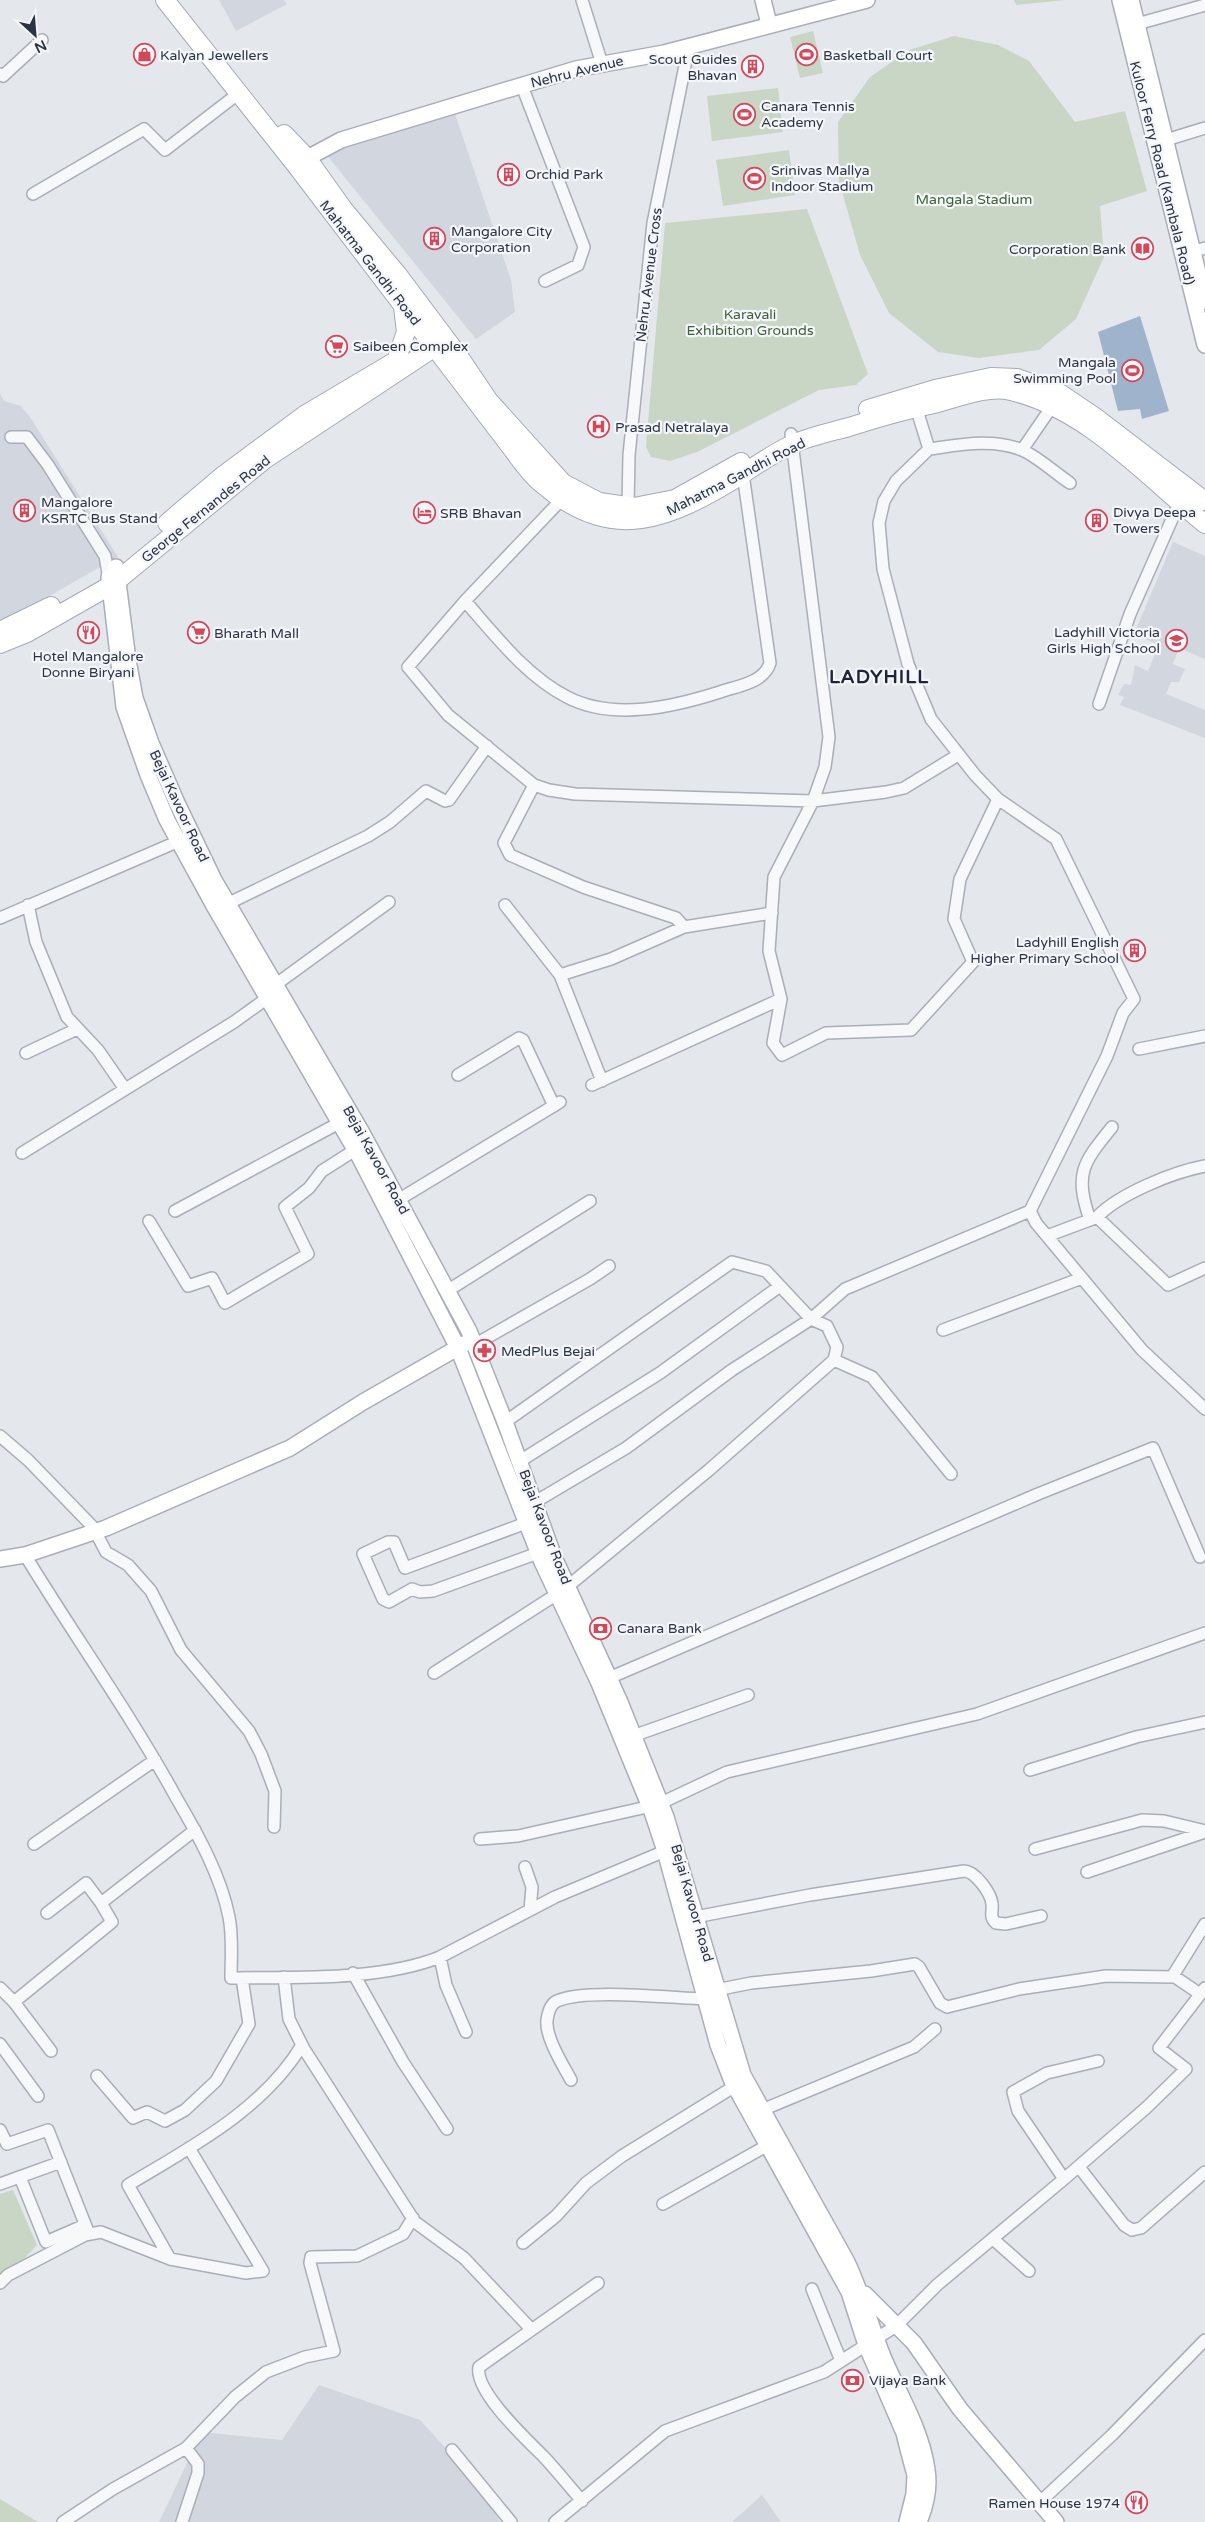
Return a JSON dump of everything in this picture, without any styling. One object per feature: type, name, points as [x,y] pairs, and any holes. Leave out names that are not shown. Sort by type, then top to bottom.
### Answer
[{"type":"main road","name":"Mahatma Gandhi Road","points":[[165,0],[239,93],[344,210],[398,275],[437,339],[460,384],[539,482],[584,512],[611,520],[643,520],[673,512],[743,474],[810,426],[935,389],[991,377],[1016,378],[1095,417],[1205,501]]},
{"type":"main road","name":"Mahatma Gandhi Road","points":[[178,0],[301,161],[402,303],[437,339],[562,483],[599,502],[628,506],[675,499],[792,439],[986,391],[1008,390],[1056,399],[1070,414],[1133,462],[1205,524]]},
{"type":"main road","points":[[764,0],[769,24]]},
{"type":"main road","name":"Nehru Avenue","points":[[301,161],[341,140],[576,69],[689,46],[867,0]]},
{"type":"main road","name":"Kuloor Ferry Road (Kambala Road)","points":[[1120,0],[1193,251],[1205,346]]},
{"type":"main road","name":"Kuloor Ferry Road (Kambala Road)","points":[[1131,0],[1205,301]]},
{"type":"main road","points":[[402,303],[406,332],[402,364],[433,366],[460,384]]},
{"type":"main road","name":"George Fernandes Road","points":[[0,644],[27,633],[264,460],[437,339]]},
{"type":"main road","name":"George Fernandes Road","points":[[0,631],[44,611],[112,572]]},
{"type":"main road","name":"Bejai Kavoor Road","points":[[112,572],[135,698],[186,838],[266,999],[355,1150],[458,1348],[538,1553],[609,1678],[633,1736],[656,1808],[665,1851],[690,1918],[711,1995],[743,2075],[847,2262],[854,2291],[904,2433],[915,2475],[914,2494],[907,2522]]},
{"type":"main road","name":"Bejai Kavoor Road","points":[[186,838],[337,1089],[448,1291],[473,1342],[535,1502],[559,1593],[681,1862],[690,1918]]},
{"type":"main road","points":[[0,1559],[25,1555],[95,1532],[290,1448],[363,1402],[458,1348],[473,1342]]},
{"type":"main road","name":"Bejai Kavoor Road","points":[[711,1995],[718,2045],[735,2086],[854,2291]]},
{"type":"main road","points":[[854,2291],[914,2343],[960,2409],[1056,2522]]},
{"type":"main road","name":"Bejai Kavoor Road","points":[[872,2342],[914,2427],[927,2469],[928,2489],[919,2522]]},
{"type":"street","points":[[582,0],[602,64]]},
{"type":"street","points":[[1137,24],[1205,5]]},
{"type":"street","points":[[0,74],[3,76],[42,40]]},
{"type":"street","name":"Nehru Avenue Cross","points":[[628,506],[628,456],[653,223],[689,46]]},
{"type":"street","points":[[522,86],[584,247],[578,265],[545,281]]},
{"type":"street","points":[[33,194],[144,129],[166,150],[239,93]]},
{"type":"street","points":[[1166,140],[1205,128]]},
{"type":"street","points":[[1022,450],[1056,399]]},
{"type":"street","points":[[916,408],[929,449]]},
{"type":"street","points":[[11,437],[27,437],[48,465],[112,572]]},
{"type":"street","points":[[792,439],[829,737],[825,767],[813,802],[774,878],[769,951],[781,999],[773,1043],[782,1055],[826,1033],[911,1030],[973,962],[954,919],[960,879],[998,799]]},
{"type":"street","points":[[535,1502],[626,1448],[732,1370],[811,1319],[845,1289],[1030,1211],[1106,1056],[1123,1013],[1134,999],[1056,839],[998,799],[958,755],[931,719],[908,664],[883,569],[879,518],[884,501],[905,470],[929,449],[982,443],[1002,445],[1022,450],[1070,484]]},
{"type":"street","points":[[465,601],[512,654],[543,681],[568,697],[598,707],[616,709],[660,707],[700,698],[756,680],[768,672],[770,663],[743,474]]},
{"type":"street","points":[[562,499],[465,601],[408,667],[448,715],[534,785],[549,790],[575,794],[813,802],[904,788],[958,755]]},
{"type":"street","points":[[1099,704],[1130,614],[1177,508],[1182,505]]},
{"type":"street","points":[[227,904],[368,836],[390,822],[426,791],[445,801],[449,800],[486,746]]},
{"type":"street","points":[[534,785],[504,843],[510,855],[583,886],[676,918],[684,928]]},
{"type":"street","points":[[0,918],[186,838]]},
{"type":"street","points":[[275,985],[389,902]]},
{"type":"street","points":[[28,905],[36,942],[67,1017],[98,1050],[125,1089]]},
{"type":"street","points":[[505,905],[560,975],[597,1083],[781,999]]},
{"type":"street","points":[[560,975],[621,955],[684,928],[772,913]]},
{"type":"street","points":[[22,1153],[234,1022],[266,999]]},
{"type":"street","points":[[26,1053],[77,1029]]},
{"type":"street","points":[[1139,1049],[1205,1036]]},
{"type":"street","points":[[398,1200],[557,1104],[523,1040],[519,1038],[458,1075]]},
{"type":"street","points":[[176,1211],[339,1123]]},
{"type":"street","points":[[1112,1127],[1088,1158],[1081,1181],[1083,1201],[1093,1218],[1168,1285],[1205,1268]]},
{"type":"street","points":[[150,1221],[188,1286],[212,1278],[225,1304],[308,1254],[284,1207],[309,1188],[322,1171],[355,1150]]},
{"type":"street","points":[[1047,1236],[1093,1218],[1105,1208],[1157,1181],[1205,1166]]},
{"type":"street","points":[[448,1291],[590,1201]]},
{"type":"street","points":[[1030,1211],[1036,1223],[1142,1350],[1205,1410]]},
{"type":"street","points":[[434,1673],[559,1593],[708,1470],[834,1360],[837,1347],[827,1326],[811,1319],[766,1271],[732,1262],[505,1422]]},
{"type":"street","points":[[473,1342],[590,1280],[609,1266]]},
{"type":"street","points":[[943,1330],[1082,1278]]},
{"type":"street","points":[[520,1461],[660,1373],[780,1286]]},
{"type":"street","points":[[834,1360],[872,1377],[951,1474]]},
{"type":"street","points":[[0,1436],[28,1460],[93,1527],[106,1552],[128,1565],[151,1592],[181,1650],[249,1731],[261,1754],[275,1791],[274,1827]]},
{"type":"street","points":[[609,1678],[1029,1498],[1153,1448],[1200,1557]]},
{"type":"street","points":[[405,1568],[526,1523]]},
{"type":"street","points":[[412,1589],[394,1542],[388,1542],[363,1553],[386,1602],[412,1589],[420,1592],[433,1591],[538,1553]]},
{"type":"street","points":[[25,1555],[155,1760],[195,1830],[229,1915],[231,1978],[284,1978],[400,1970],[440,1958],[555,1897],[665,1851]]},
{"type":"street","points":[[480,1838],[518,1836],[647,1807],[656,1808],[727,1772],[977,1714],[1205,1633]]},
{"type":"street","points":[[633,1736],[748,1695]]},
{"type":"street","points":[[1030,1770],[1136,1737],[1205,1722]]},
{"type":"street","points":[[34,1844],[155,1760]]},
{"type":"street","points":[[1036,1849],[1142,1820],[1164,1821],[1205,1832]]},
{"type":"street","points":[[101,1903],[195,1830]]},
{"type":"street","points":[[1087,1872],[1205,1832]]},
{"type":"street","points":[[525,1867],[532,1887],[530,1910]]},
{"type":"street","points":[[690,1918],[964,1871],[968,1871],[975,1876],[989,1896],[992,1902],[991,1916],[996,1923],[1006,1924],[1041,1916]]},
{"type":"street","points":[[14,2002],[112,1922],[86,1883],[47,1913]]},
{"type":"street","points":[[1172,1977],[1205,1924]]},
{"type":"street","points":[[440,1958],[446,1985],[466,2032]]},
{"type":"street","points":[[555,2522],[665,2430],[824,2372],[896,2326],[937,2285],[1146,2108],[1186,2069],[1159,2048],[1203,1991],[1172,1977],[1106,1976],[1019,1989],[947,2007],[940,2003],[919,1966],[915,1964],[871,1971],[751,1983],[711,1995],[594,1994],[557,2000],[552,2004],[547,2022],[549,2034],[571,2080]]},
{"type":"street","points":[[353,1973],[403,2062],[447,2129]]},
{"type":"street","points":[[97,2076],[133,2118],[147,2112],[165,2121],[185,2110],[216,2080],[249,2024],[242,1978]]},
{"type":"street","points":[[284,1978],[289,2019],[302,2045],[413,2218],[433,2237],[464,2258],[531,2329]]},
{"type":"street","points":[[0,1988],[14,2002],[51,2051]]},
{"type":"street","points":[[762,2110],[914,2047],[935,2028]]},
{"type":"street","points":[[0,2044],[38,2096]]},
{"type":"street","points":[[170,2259],[128,2185],[232,2120],[292,2061],[302,2045]]},
{"type":"street","points":[[1064,2179],[1018,2111],[1013,2092],[1047,2073],[1098,2061]]},
{"type":"street","points":[[523,2243],[556,2216],[586,2183],[622,2156],[735,2086]]},
{"type":"street","points":[[0,2130],[4,2145],[48,2130],[87,2230]]},
{"type":"street","points":[[663,2204],[768,2144]]},
{"type":"street","points":[[20,2177],[46,2242],[87,2230],[101,2232],[170,2259],[246,2273],[263,2271],[190,2148]]},
{"type":"street","points":[[0,2184],[61,2162]]},
{"type":"street","points":[[1079,2166],[1124,2225],[1132,2230],[1141,2228],[1205,2172]]},
{"type":"street","points":[[63,2522],[112,2489],[186,2448],[235,2397],[266,2372],[305,2357],[334,2351],[310,2263],[311,2257],[357,2256],[404,2234],[413,2218]]},
{"type":"street","points":[[0,2283],[8,2275],[87,2230]]},
{"type":"street","points":[[993,2239],[1029,2271]]},
{"type":"street","points":[[582,2501],[506,2418],[480,2382],[478,2374],[479,2367],[598,2283]]},
{"type":"street","points":[[812,2289],[841,2361]]},
{"type":"street","points":[[1040,2502],[1112,2435],[1205,2340]]},
{"type":"street","points":[[182,2522],[198,2473],[198,2464],[186,2448]]},
{"type":"street","points":[[452,2450],[511,2522]]},
{"type":"shaded area","points":[[219,0],[284,0],[287,4],[236,31]]},
{"type":"shaded area","points":[[455,114],[511,280],[515,312],[476,339],[325,153]]},
{"type":"shaded area","name":"Mangalore KSRTC Bus Stand","points":[[0,394],[4,401],[21,406],[32,420],[118,557],[0,624]]},
{"type":"shaded area","name":"Ladyhill Victoria Girls High School","points":[[1173,542],[1205,556],[1205,659],[1179,648],[1173,664],[1185,669],[1179,682],[1171,682],[1166,694],[1205,710],[1205,738],[1120,705],[1124,697],[1118,695],[1124,684],[1131,685],[1135,665],[1148,671],[1159,645],[1134,634]]},
{"type":"shaded area","points":[[319,2385],[420,2420],[480,2486],[500,2522],[159,2522],[202,2432],[282,2440]]},
{"type":"shaded area","points":[[762,2495],[781,2522],[732,2522]]},
{"type":"green space","points":[[1014,0],[1066,0],[1016,5]]},
{"type":"green space","name":"Basketball Court","points":[[813,31],[823,73],[800,78],[790,37]]},
{"type":"green space","name":"Mangala Stadium","points":[[954,36],[998,45],[1029,61],[1075,122],[1125,111],[1147,191],[1100,206],[1104,257],[1076,319],[1039,350],[979,358],[938,352],[889,313],[860,255],[839,181],[838,122],[870,77],[909,50]]},
{"type":"green space","name":"Canara Tennis Academy","points":[[778,88],[783,132],[712,141],[707,96]]},
{"type":"green space","name":"Srinivas Mallya Indoor Stadium","points":[[789,150],[795,195],[723,206],[716,160]]},
{"type":"green space","name":"Karavali Exhibition Grounds","points":[[807,209],[868,374],[856,385],[819,390],[697,452],[670,461],[651,457],[646,447],[665,223]]},
{"type":"green space","points":[[13,2190],[37,2245],[0,2284],[0,2194]]},
{"type":"green space","points":[[0,2499],[38,2522],[0,2522]]},
{"type":"water","name":"Mangala Swimming Pool","points":[[1140,316],[1169,411],[1142,419],[1140,409],[1118,411],[1098,332]]},
{"type":"place","name":"Kalyan Jewellers","points":[[144,55]]},
{"type":"place","name":"Basketball Court","points":[[807,55]]},
{"type":"place","name":"Scout Guides Bhavan","points":[[753,67]]},
{"type":"place","name":"Canara Tennis Academy","points":[[745,114]]},
{"type":"place","name":"Orchid Park","points":[[509,174]]},
{"type":"place","name":"Srinivas Mallya Indoor Stadium","points":[[755,178]]},
{"type":"place","name":"Mangalore City Corporation","points":[[435,239]]},
{"type":"place","name":"Corporation Bank","points":[[1142,249]]},
{"type":"place","name":"Saibeen Complex","points":[[337,346]]},
{"type":"place","name":"Mangala Swimming Pool","points":[[1132,370]]},
{"type":"place","name":"Prasad Netralaya","points":[[599,427]]},
{"type":"place","name":"Mangalore KSRTC Bus Stand","points":[[25,510]]},
{"type":"place","name":"SRB Bhavan","points":[[424,513]]},
{"type":"place","name":"Divya Deepa Towers","points":[[1097,520]]},
{"type":"place","name":"Hotel Mangalore Donne Biryani","points":[[88,633]]},
{"type":"place","name":"Bharath Mall","points":[[198,633]]},
{"type":"place","name":"Ladyhill Victoria Girls High School","points":[[1176,640]]},
{"type":"place","name":"Ladyhill English Higher Primary School","points":[[1135,950]]},
{"type":"place","name":"MedPlus Bejai","points":[[485,1351]]},
{"type":"place","name":"Canara Bank","points":[[601,1628]]},
{"type":"place","name":"Vijaya Bank","points":[[853,2380]]},
{"type":"place","name":"Ramen House 1974","points":[[1136,2503]]},
{"type":"district","name":"LADYHILL","points":[[879,677]]}]
